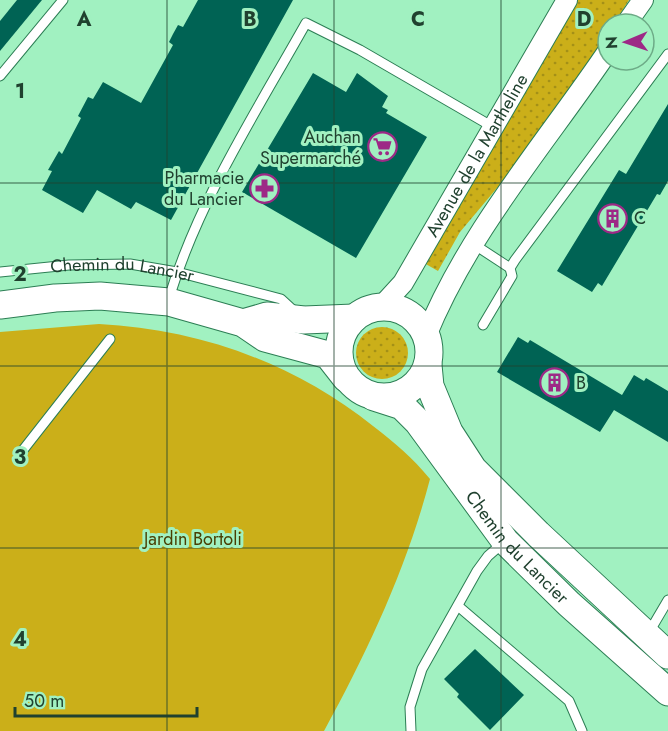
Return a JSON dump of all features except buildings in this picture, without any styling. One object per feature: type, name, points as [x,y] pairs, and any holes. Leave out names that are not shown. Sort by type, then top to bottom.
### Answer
[{"type":"street","name":"Avenue de la Martheline","points":[[381,307],[403,283],[567,0]]},
{"type":"street","points":[[426,336],[440,303],[514,182],[596,68]]},
{"type":"street","name":"Chemin du Lancier","points":[[0,305],[56,298],[100,296],[169,302],[243,323],[265,338],[328,356],[346,378]]},
{"type":"street","points":[[381,307],[396,308],[409,314],[426,336],[429,350],[428,365],[420,380],[407,392],[391,397],[374,397],[357,389],[346,378],[338,353],[345,328],[354,318],[371,308],[381,307]]},
{"type":"street","name":"Chemin du Lancier","points":[[243,323],[267,316],[304,320],[354,318]]},
{"type":"street","name":"Chemin du Lancier","points":[[428,365],[430,386],[449,432],[474,468],[538,534],[668,655]]},
{"type":"street","name":"Chemin du Lancier","points":[[374,397],[402,406],[418,422],[505,541],[569,604],[668,692]]},
{"type":"lane","points":[[0,76],[63,0]]},
{"type":"lane","points":[[169,302],[177,272],[202,208],[306,23],[360,50],[493,127]]},
{"type":"lane","points":[[510,268],[668,54]]},
{"type":"lane","points":[[475,244],[510,268],[512,276],[483,325]]},
{"type":"lane","name":"Chemin du Lancier","points":[[0,272],[69,265],[130,264],[177,272],[281,299],[304,320]]},
{"type":"lane","points":[[22,450],[110,339]]},
{"type":"lane","points":[[411,731],[410,707],[422,669],[488,556],[505,541]]},
{"type":"lane","points":[[647,636],[668,600]]},
{"type":"lane","points":[[458,606],[569,701],[582,731]]},
{"type":"green space","points":[[575,0],[629,0],[622,12],[596,12],[596,51],[534,144],[460,232],[438,271],[424,263]]},
{"type":"green space","name":"Jardin Bortoli","points":[[99,324],[173,333],[244,353],[278,367],[311,384],[373,426],[417,464],[430,479],[410,544],[385,608],[324,731],[0,731],[0,332]]},
{"type":"green space","points":[[377,327],[387,327],[396,331],[404,339],[408,353],[404,367],[396,375],[387,379],[377,379],[368,375],[360,367],[356,358],[356,348],[360,339],[368,331]]},
{"type":"place","name":"Auchan Supermarché","points":[[382,147]]},
{"type":"place","name":"Pharmacie du Lancier","points":[[265,188]]},
{"type":"place","name":"C","points":[[613,218]]},
{"type":"place","name":"B","points":[[555,383]]}]
